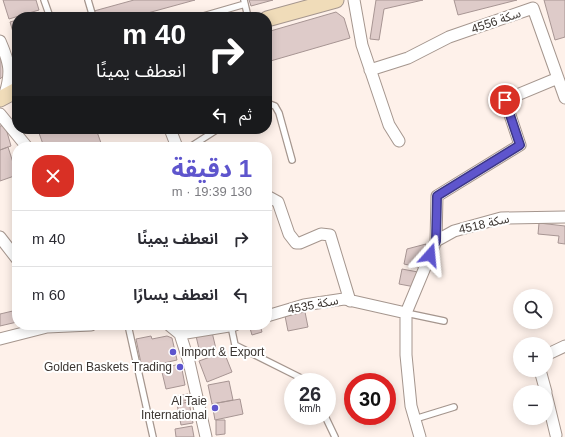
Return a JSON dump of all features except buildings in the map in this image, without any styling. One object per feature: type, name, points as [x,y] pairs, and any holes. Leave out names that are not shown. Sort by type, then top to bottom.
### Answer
[{"type":"main road","points":[[272,17],[305,4],[335,0]]},
{"type":"street","points":[[354,0],[362,45],[370,70],[389,125],[400,141]]},
{"type":"street","name":"سكة 4556","points":[[370,70],[408,58],[449,37],[532,8],[565,98]]},
{"type":"street","points":[[0,41],[12,64]]},
{"type":"street","points":[[7,95],[12,70]]},
{"type":"street","points":[[420,437],[412,406],[406,355],[406,313],[436,241],[437,196],[520,145],[505,100],[558,78]]},
{"type":"street","points":[[0,114],[12,129]]},
{"type":"street","points":[[16,134],[23,142]]},
{"type":"street","points":[[272,199],[278,202],[289,234],[296,243],[300,243],[322,234],[330,235],[350,300]]},
{"type":"street","name":"سكة 4518","points":[[436,241],[454,231],[501,218],[565,217]]},
{"type":"street","points":[[0,237],[12,253]]},
{"type":"street","name":"سكة 4535","points":[[272,315],[304,305],[344,299],[406,313]]},
{"type":"street","points":[[0,339],[32,330]]},
{"type":"street","points":[[175,330],[180,334],[197,391],[206,437]]},
{"type":"street","points":[[180,334],[206,330]]},
{"type":"street","points":[[553,352],[565,346]]},
{"type":"street","points":[[553,422],[556,435]]},
{"type":"lane","points":[[44,0],[48,12]]},
{"type":"lane","points":[[88,0],[92,12]]},
{"type":"lane","points":[[215,12],[245,2],[247,12]]},
{"type":"lane","points":[[272,105],[275,106],[279,112],[292,160]]},
{"type":"lane","points":[[198,142],[210,134]]},
{"type":"lane","points":[[406,313],[444,321]]},
{"type":"lane","points":[[129,330],[153,437]]},
{"type":"lane","points":[[233,330],[235,345],[291,373]]},
{"type":"lane","points":[[415,419],[454,407]]},
{"type":"lane","points":[[329,425],[335,437]]},
{"type":"place","name":"Import & Export","points":[[173,352]]},
{"type":"place","name":"Golden Baskets Trading","points":[[180,367]]},
{"type":"place","name":"Al Taie International","points":[[215,408]]},
{"type":"route","points":[[430,255],[436,241],[437,196],[520,145],[505,100]]}]
